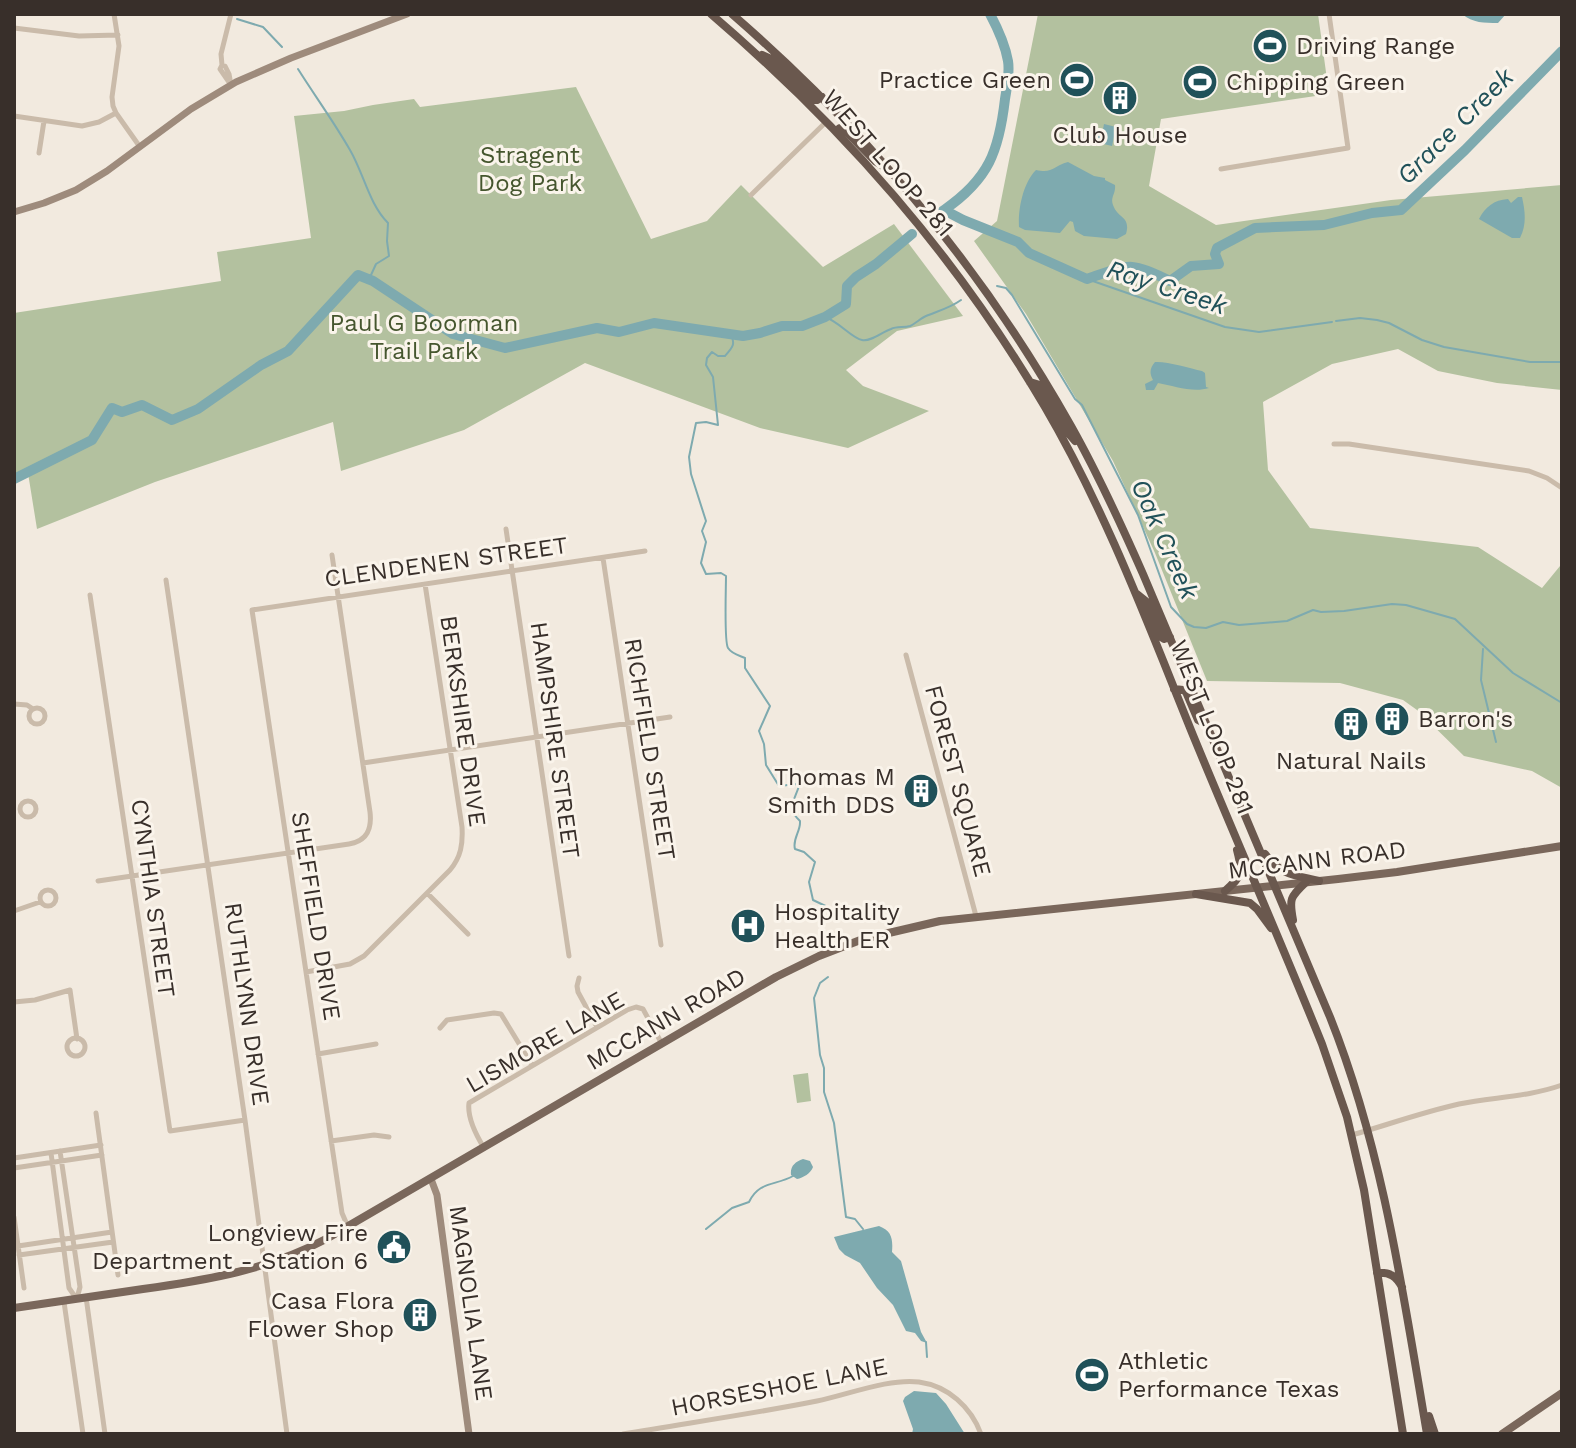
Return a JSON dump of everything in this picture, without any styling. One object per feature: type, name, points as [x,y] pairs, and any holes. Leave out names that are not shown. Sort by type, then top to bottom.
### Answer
[{"type":"highway","name":"WEST LOOP 281","points":[[711,14],[827,121],[922,229],[986,314],[1030,382],[1080,471],[1137,594],[1322,1044],[1352,1135],[1364,1190],[1403,1434]]},
{"type":"highway","name":"WEST LOOP 281","points":[[732,14],[822,97],[944,234],[1042,376],[1084,450],[1125,533],[1275,885],[1354,1081],[1388,1211],[1427,1434]]},
{"type":"highway","points":[[754,51],[773,60],[815,100],[822,97]]},
{"type":"highway","points":[[836,131],[844,129],[875,161],[891,171]]},
{"type":"highway","points":[[1030,382],[1040,385],[1069,434],[1084,450]]},
{"type":"highway","points":[[1137,594],[1147,602],[1161,637],[1170,637]]},
{"type":"highway","points":[[1174,689],[1185,690],[1198,720],[1207,724]]},
{"type":"highway","points":[[1225,891],[1241,873],[1233,829]]},
{"type":"highway","points":[[1256,841],[1279,870],[1319,881]]},
{"type":"highway","points":[[1296,937],[1290,901],[1306,882]]},
{"type":"highway","points":[[1196,894],[1250,903],[1261,913],[1280,942]]},
{"type":"highway","points":[[1377,1273],[1388,1272],[1397,1279],[1404,1292]]},
{"type":"highway","points":[[1420,1391],[1435,1434]]},
{"type":"main road","points":[[14,212],[70,193],[231,85],[291,58],[407,14]]},
{"type":"main road","name":"MCCANN ROAD","points":[[14,1308],[217,1278],[264,1266],[309,1248],[776,977],[863,939],[909,927],[976,916],[1397,872],[1562,846]]},
{"type":"main road","name":"MAGNOLIA LANE","points":[[431,1179],[437,1195],[469,1434]]},
{"type":"main road","points":[[1502,1434],[1562,1393]]},
{"type":"street","points":[[114,14],[118,51],[112,97],[116,113],[140,147]]},
{"type":"street","points":[[231,14],[221,54],[222,65],[229,74],[231,85]]},
{"type":"street","points":[[1221,169],[1348,148],[1329,14]]},
{"type":"street","points":[[14,28],[79,36],[118,35]]},
{"type":"street","points":[[14,116],[82,126],[116,113]]},
{"type":"street","points":[[39,153],[44,121]]},
{"type":"street","points":[[751,195],[827,121]]},
{"type":"street","points":[[1334,444],[1346,443],[1529,471],[1562,488]]},
{"type":"street","name":"HAMPSHIRE STREET","points":[[506,529],[569,956]]},
{"type":"street","name":"CLENDENEN STREET","points":[[252,610],[645,551]]},
{"type":"street","points":[[98,881],[355,843],[366,836],[371,818],[332,555]]},
{"type":"street","name":"RICHFIELD STREET","points":[[603,558],[661,945]]},
{"type":"street","name":"RUTHLYNN DRIVE","points":[[166,580],[245,1120],[287,1434]]},
{"type":"street","name":"BERKSHIRE DRIVE","points":[[306,972],[361,959],[455,865],[460,856],[462,827],[425,583]]},
{"type":"street","name":"CYNTHIA STREET","points":[[90,595],[170,1131],[245,1120]]},
{"type":"street","name":"SHEFFIELD DRIVE","points":[[252,610],[342,1213],[348,1227]]},
{"type":"street","name":"FOREST SQUARE","points":[[906,655],[976,916]]},
{"type":"street","points":[[14,704],[33,709]]},
{"type":"street","points":[[363,763],[670,717]]},
{"type":"street","points":[[427,893],[468,934]]},
{"type":"street","points":[[14,911],[40,902]]},
{"type":"street","points":[[579,978],[578,995],[597,1027]]},
{"type":"street","points":[[14,1002],[35,1000],[70,990],[77,1039]]},
{"type":"street","name":"LISMORE LANE","points":[[484,1148],[473,1125],[469,1103],[597,1027],[627,1010],[639,1007],[663,1045]]},
{"type":"street","points":[[440,1028],[447,1020],[501,1014],[532,1065]]},
{"type":"street","points":[[318,1054],[376,1044]]},
{"type":"street","points":[[1352,1135],[1448,1107],[1526,1095],[1562,1085]]},
{"type":"street","points":[[96,1113],[118,1275]]},
{"type":"street","points":[[331,1141],[374,1135],[389,1137]]},
{"type":"street","points":[[14,1158],[101,1145]]},
{"type":"street","points":[[60,1151],[105,1434]]},
{"type":"street","points":[[51,1153],[69,1288],[82,1298]]},
{"type":"street","points":[[14,1168],[102,1155]]},
{"type":"street","points":[[14,1217],[24,1288]]},
{"type":"street","points":[[18,1246],[112,1232]]},
{"type":"street","points":[[19,1255],[113,1242]]},
{"type":"street","points":[[67,1269],[77,1268]]},
{"type":"street","points":[[64,1301],[83,1434]]},
{"type":"street","name":"HORSESHOE LANE","points":[[623,1434],[819,1401],[902,1381],[920,1382],[942,1389],[965,1406],[981,1434]]},
{"type":"street","points":[[681,1424],[683,1434]]},
{"type":"green space","points":[[1038,14],[1318,14],[1329,94],[1161,119],[1149,186],[1216,225],[1391,200],[1562,185],[1562,390],[1497,383],[1438,371],[1398,349],[1332,364],[1263,402],[1268,470],[1310,528],[1478,547],[1542,588],[1562,566],[1562,788],[1532,771],[1464,756],[1403,700],[1340,683],[1207,681],[1155,553],[1113,461],[1026,314],[974,241],[997,221]]},
{"type":"green space","name":"Paul G Boorman Trail Park","points":[[576,87],[651,239],[707,221],[741,185],[823,267],[894,224],[963,316],[897,331],[846,370],[863,386],[929,411],[848,448],[760,428],[585,363],[464,430],[341,471],[333,422],[155,482],[37,529],[28,473],[14,479],[14,313],[221,281],[217,252],[311,238],[294,116],[414,99],[420,107]]},
{"type":"green space","points":[[808,1073],[811,1101],[797,1103],[793,1075]]},
{"type":"water","points":[[1462,14],[1506,14],[1498,23],[1483,23]]},
{"type":"water","points":[[1104,124],[1116,127],[1112,146],[1091,141],[1093,132],[1102,134]]},
{"type":"water","points":[[1068,162],[1115,185],[1112,202],[1127,224],[1126,234],[1117,239],[1084,236],[1075,231],[1070,221],[1060,233],[1019,227],[1022,197],[1031,175],[1036,170],[1050,170]]},
{"type":"water","points":[[1522,197],[1525,212],[1520,238],[1512,238],[1479,219],[1494,203],[1508,199],[1511,203]]},
{"type":"water","points":[[1155,362],[1202,371],[1209,388],[1190,389],[1158,383],[1154,390],[1146,390],[1145,384],[1153,380],[1151,371]]},
{"type":"water","points":[[803,1159],[810,1161],[813,1167],[797,1179],[791,1175],[791,1169]]},
{"type":"water","points":[[879,1226],[891,1236],[892,1252],[901,1261],[927,1343],[915,1333],[906,1331],[893,1305],[860,1263],[839,1249],[834,1237]]},
{"type":"water","points":[[914,1391],[936,1393],[965,1434],[912,1434],[903,1401]]},
{"type":"waterway","points":[[944,210],[972,187],[981,175],[999,134],[1009,66],[990,14]]},
{"type":"waterway","points":[[237,19],[263,27],[282,47]]},
{"type":"waterway","name":"Grace Creek","points":[[940,213],[944,210],[1018,242],[1029,253],[1087,279],[1120,268],[1137,267],[1170,281],[1191,266],[1219,264],[1215,254],[1217,248],[1255,228],[1324,225],[1372,213],[1401,210],[1562,51]]},
{"type":"waterway","points":[[298,69],[338,129],[376,207],[388,223],[389,256],[376,264],[371,275],[364,278]]},
{"type":"waterway","name":"Grace Creek","points":[[14,479],[92,440],[112,408],[122,412],[142,405],[172,420],[198,409],[261,365],[288,351],[358,275],[373,281],[453,334],[505,348],[597,328],[619,332],[654,323],[743,336],[782,326],[802,326],[825,317],[846,304],[847,286],[856,277],[912,234]]},
{"type":"waterway","name":"Ray Creek","points":[[1087,279],[1225,327],[1259,332],[1332,322]]},
{"type":"waterway","name":"Oak Creek","points":[[997,286],[1006,288],[1012,295],[1075,399],[1082,405],[1138,515],[1171,607],[1187,624],[1206,628],[1223,622],[1239,625],[1287,621],[1313,610],[1344,611],[1406,605],[1455,619],[1513,673],[1562,703]]},
{"type":"waterway","name":"Oak Creek","points":[[825,317],[854,337],[865,340],[893,328],[910,326],[961,300]]},
{"type":"waterway","name":"Ray Creek","points":[[1336,321],[1360,318],[1377,320],[1444,347],[1530,362],[1562,362]]},
{"type":"waterway","points":[[730,333],[733,343],[730,350],[725,356],[712,352],[706,365],[713,377],[718,425],[696,423],[689,457],[691,474],[706,521],[702,531],[706,542],[701,563],[706,574],[721,573],[726,576],[728,648],[745,658],[745,668],[770,706],[759,731],[766,765],[779,786],[799,786],[792,805],[800,821],[794,845],[795,849],[815,862],[809,882],[813,900],[840,915]]},
{"type":"waterway","points":[[1483,649],[1481,680],[1496,742]]},
{"type":"waterway","points":[[828,977],[820,983],[814,998],[824,1068],[824,1092],[834,1123],[846,1217],[855,1219],[863,1229]]},
{"type":"waterway","points":[[706,1229],[732,1208],[749,1202],[758,1190],[793,1176]]},
{"type":"waterway","points":[[926,1342],[927,1357]]},
{"type":"place","name":"Driving Range","points":[[1270,46]]},
{"type":"place","name":"Practice Green","points":[[1077,80]]},
{"type":"place","name":"Chipping Green","points":[[1200,82]]},
{"type":"place","name":"Club House","points":[[1120,98]]},
{"type":"place","name":"Barron's","points":[[1392,719]]},
{"type":"place","name":"Natural Nails","points":[[1351,724]]},
{"type":"place","name":"Thomas M Smith DDS","points":[[921,791]]},
{"type":"place","name":"Hospitality Health ER","points":[[748,926]]},
{"type":"place","name":"Longview Fire Department - Station 6","points":[[394,1247]]},
{"type":"place","name":"Casa Flora Flower Shop","points":[[420,1315]]},
{"type":"place","name":"Athletic Performance Texas","points":[[1092,1375]]},
{"type":"park label","name":"Stragent Dog Park","points":[[530,169]]}]
